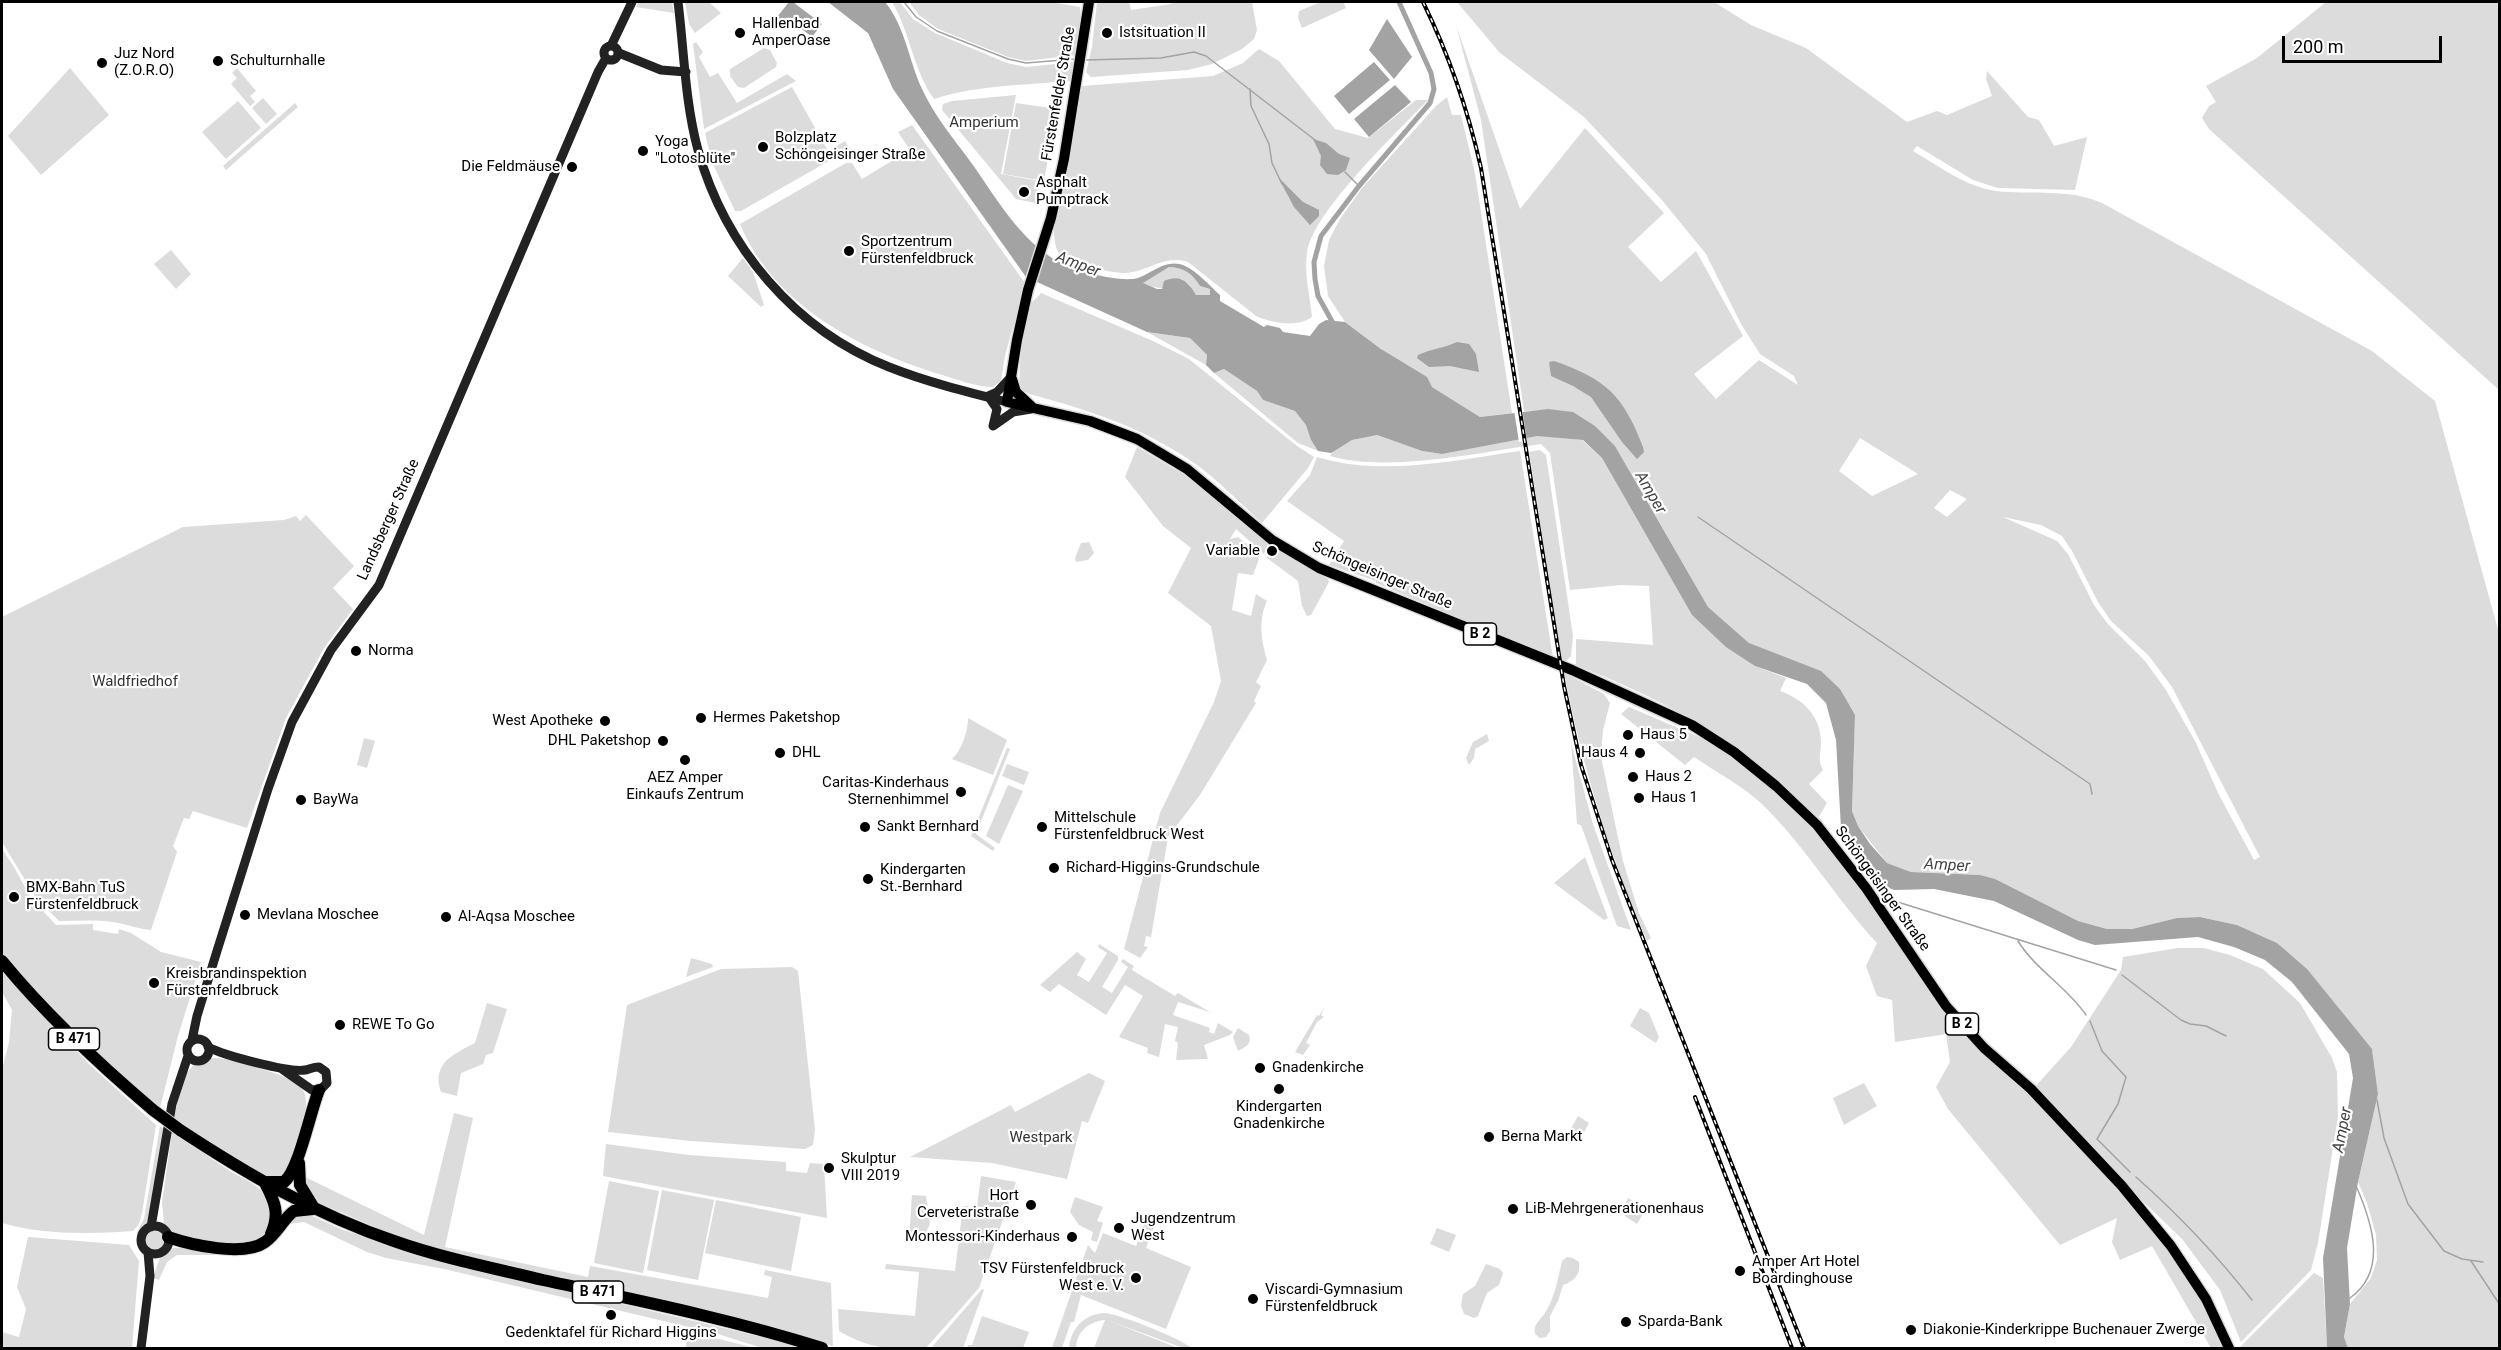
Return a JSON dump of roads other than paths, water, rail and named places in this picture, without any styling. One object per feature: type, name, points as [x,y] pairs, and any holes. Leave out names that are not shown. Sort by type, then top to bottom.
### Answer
[{"type":"highway","name":"B 471","points":[[2,961],[68,1034],[110,1074],[153,1110],[180,1130],[264,1182],[314,1209],[375,1235],[418,1249],[729,1322],[822,1348]]},
{"type":"highway","points":[[267,1241],[275,1224],[276,1210],[264,1182],[287,1181],[300,1154],[311,1107],[311,1087]]},
{"type":"highway","points":[[161,1244],[245,1249],[255,1248],[267,1241],[294,1211],[314,1209],[300,1185],[300,1154]]},
{"type":"main road","name":"Fürstenfelder Straße","points":[[1007,402],[1030,284],[1051,218],[1064,159],[1089,2]]},
{"type":"main road","points":[[1011,377],[1016,392],[1036,408]]},
{"type":"main road","name":"Schöngeisinger Straße","points":[[1007,402],[1096,423],[1128,435],[1157,450],[1198,478],[1272,540],[1319,568],[1572,670],[1692,725],[1734,752],[1776,786],[1817,825],[1866,888],[1946,1006],[1984,1048],[2031,1089],[2122,1186],[2171,1246],[2206,1299],[2229,1348]]},
{"type":"street","points":[[619,53],[614,60],[606,58],[604,51],[611,46],[632,2]]},
{"type":"street","name":"Schöngeisinger Straße","points":[[678,2],[694,132],[708,180],[741,246],[773,287],[814,324],[865,356],[905,373],[1007,402]]},
{"type":"street","points":[[611,46],[616,47],[619,53],[661,70],[686,72]]},
{"type":"street","name":"Landsberger Straße","points":[[161,1244],[142,1245],[142,1238],[145,1231],[151,1227],[172,1104],[186,1067],[192,1058],[188,1046],[202,1046],[195,1027],[197,1016],[268,789],[292,722],[331,650],[379,585],[514,264],[606,58]]},
{"type":"street","points":[[1011,377],[997,392],[988,396],[996,406],[993,426],[1019,410],[1036,408]]},
{"type":"street","points":[[192,1058],[202,1046],[220,1054],[282,1069],[307,1070],[315,1066],[326,1072],[327,1083],[311,1087],[282,1069]]},
{"type":"street","points":[[307,1070],[304,1076],[311,1087]]},
{"type":"street","points":[[141,1348],[150,1276],[161,1244],[156,1203]]},
{"type":"street","points":[[151,1227],[161,1244]]},
{"type":"waterway","name":"Amper","points":[[904,2],[916,17],[937,31],[1008,59],[1026,63],[1075,59]]},
{"type":"waterway","name":"Amper","points":[[1334,325],[1318,296],[1315,279],[1314,262],[1321,236],[1359,186],[1430,103],[1434,89],[1431,73],[1399,2]]},
{"type":"waterway","name":"Amper","points":[[1086,60],[1161,58],[1194,52],[1206,56],[1315,140]]},
{"type":"waterway","points":[[1250,89],[1251,106],[1269,144],[1272,163],[1282,184]]},
{"type":"waterway","name":"Amper","points":[[1345,172],[1359,186]]},
{"type":"waterway","points":[[1698,517],[2090,784],[2092,794]]},
{"type":"waterway","points":[[1886,895],[1888,899],[2116,970]]},
{"type":"waterway","points":[[2018,941],[2086,1015]]},
{"type":"waterway","points":[[2122,975],[2181,1020],[2206,1026],[2226,1036]]},
{"type":"waterway","points":[[2090,1021],[2102,1051],[2126,1077],[2118,1104],[2097,1139],[2130,1172]]},
{"type":"waterway","points":[[2377,1100],[2384,1138],[2408,1204],[2444,1251],[2462,1259],[2483,1262]]},
{"type":"waterway","points":[[2136,1177],[2197,1236],[2252,1300]]},
{"type":"waterway","points":[[2350,1298],[2362,1287],[2373,1261],[2368,1216],[2357,1188]]},
{"type":"waterway","points":[[2471,1261],[2500,1305]]},
{"type":"railway","points":[[1423,2],[1457,83],[1481,168],[1564,686],[1581,765],[1612,860],[1804,1348]]},
{"type":"railway","points":[[1695,1097],[1792,1348]]},
{"type":"place","name":"Hallenbad AmperOase","points":[[740,33]]},
{"type":"place","name":"Istsituation II","points":[[1107,33]]},
{"type":"place","name":"Schulturnhalle","points":[[218,61]]},
{"type":"place","name":"Juz Nord (Z.O.R.O)","points":[[102,63]]},
{"type":"place","name":"Bolzplatz Schöngeisinger Straße","points":[[763,147]]},
{"type":"place","name":"Yoga \"Lotosblüte\"","points":[[643,151]]},
{"type":"place","name":"Die Feldmäuse","points":[[572,167]]},
{"type":"place","name":"Asphalt Pumptrack","points":[[1024,192]]},
{"type":"place","name":"Sportzentrum Fürstenfeldbruck","points":[[849,251]]},
{"type":"place","name":"Variable","points":[[1272,551]]},
{"type":"place","name":"Norma","points":[[356,651]]},
{"type":"place","name":"Hermes Paketshop","points":[[701,718]]},
{"type":"place","name":"West Apotheke","points":[[605,721]]},
{"type":"place","name":"Haus 5","points":[[1628,735]]},
{"type":"place","name":"DHL Paketshop","points":[[663,741]]},
{"type":"place","name":"DHL","points":[[780,753]]},
{"type":"place","name":"Haus 4","points":[[1640,753]]},
{"type":"place","name":"AEZ Amper Einkaufs Zentrum","points":[[685,760]]},
{"type":"place","name":"Haus 2","points":[[1633,777]]},
{"type":"place","name":"Caritas-Kinderhaus Sternenhimmel","points":[[961,792]]},
{"type":"place","name":"Haus 1","points":[[1639,798]]},
{"type":"place","name":"BayWa","points":[[301,800]]},
{"type":"place","name":"Sankt Bernhard","points":[[865,827]]},
{"type":"place","name":"Mittelschule Fürstenfeldbruck West","points":[[1042,827]]},
{"type":"place","name":"Richard-Higgins-Grundschule","points":[[1054,868]]},
{"type":"place","name":"Kindergarten St.-Bernhard","points":[[868,879]]},
{"type":"place","name":"BMX-Bahn TuS Fürstenfeldbruck","points":[[14,897]]},
{"type":"place","name":"Mevlana Moschee","points":[[245,915]]},
{"type":"place","name":"Al-Aqsa Moschee","points":[[446,917]]},
{"type":"place","name":"Kreisbrandinspektion Fürstenfeldbruck","points":[[154,983]]},
{"type":"place","name":"REWE To Go","points":[[340,1025]]},
{"type":"place","name":"Gnadenkirche","points":[[1260,1068]]},
{"type":"place","name":"Kindergarten Gnadenkirche","points":[[1279,1089]]},
{"type":"place","name":"Berna Markt","points":[[1489,1137]]},
{"type":"place","name":"Skulptur VIII 2019","points":[[829,1168]]},
{"type":"place","name":"Hort Cerveteristraße","points":[[1031,1205]]},
{"type":"place","name":"LiB-Mehrgenerationenhaus","points":[[1513,1209]]},
{"type":"place","name":"Jugendzentrum West","points":[[1119,1228]]},
{"type":"place","name":"Montessori-Kinderhaus","points":[[1072,1237]]},
{"type":"place","name":"Amper Art Hotel Boardinghouse","points":[[1740,1271]]},
{"type":"place","name":"TSV Fürstenfeldbruck West e. V.","points":[[1136,1278]]},
{"type":"place","name":"Viscardi-Gymnasium Fürstenfeldbruck","points":[[1253,1299]]},
{"type":"place","name":"Gedenktafel für Richard Higgins","points":[[611,1315]]},
{"type":"place","name":"Sparda-Bank","points":[[1626,1322]]},
{"type":"place","name":"Diakonie-Kinderkrippe Buchenauer Zwerge","points":[[1911,1330]]},
{"type":"park label","name":"Amperium","points":[[984,123]]},
{"type":"park label","name":"Waldfriedhof","points":[[135,682]]},
{"type":"park label","name":"Westpark","points":[[1041,1138]]}]
